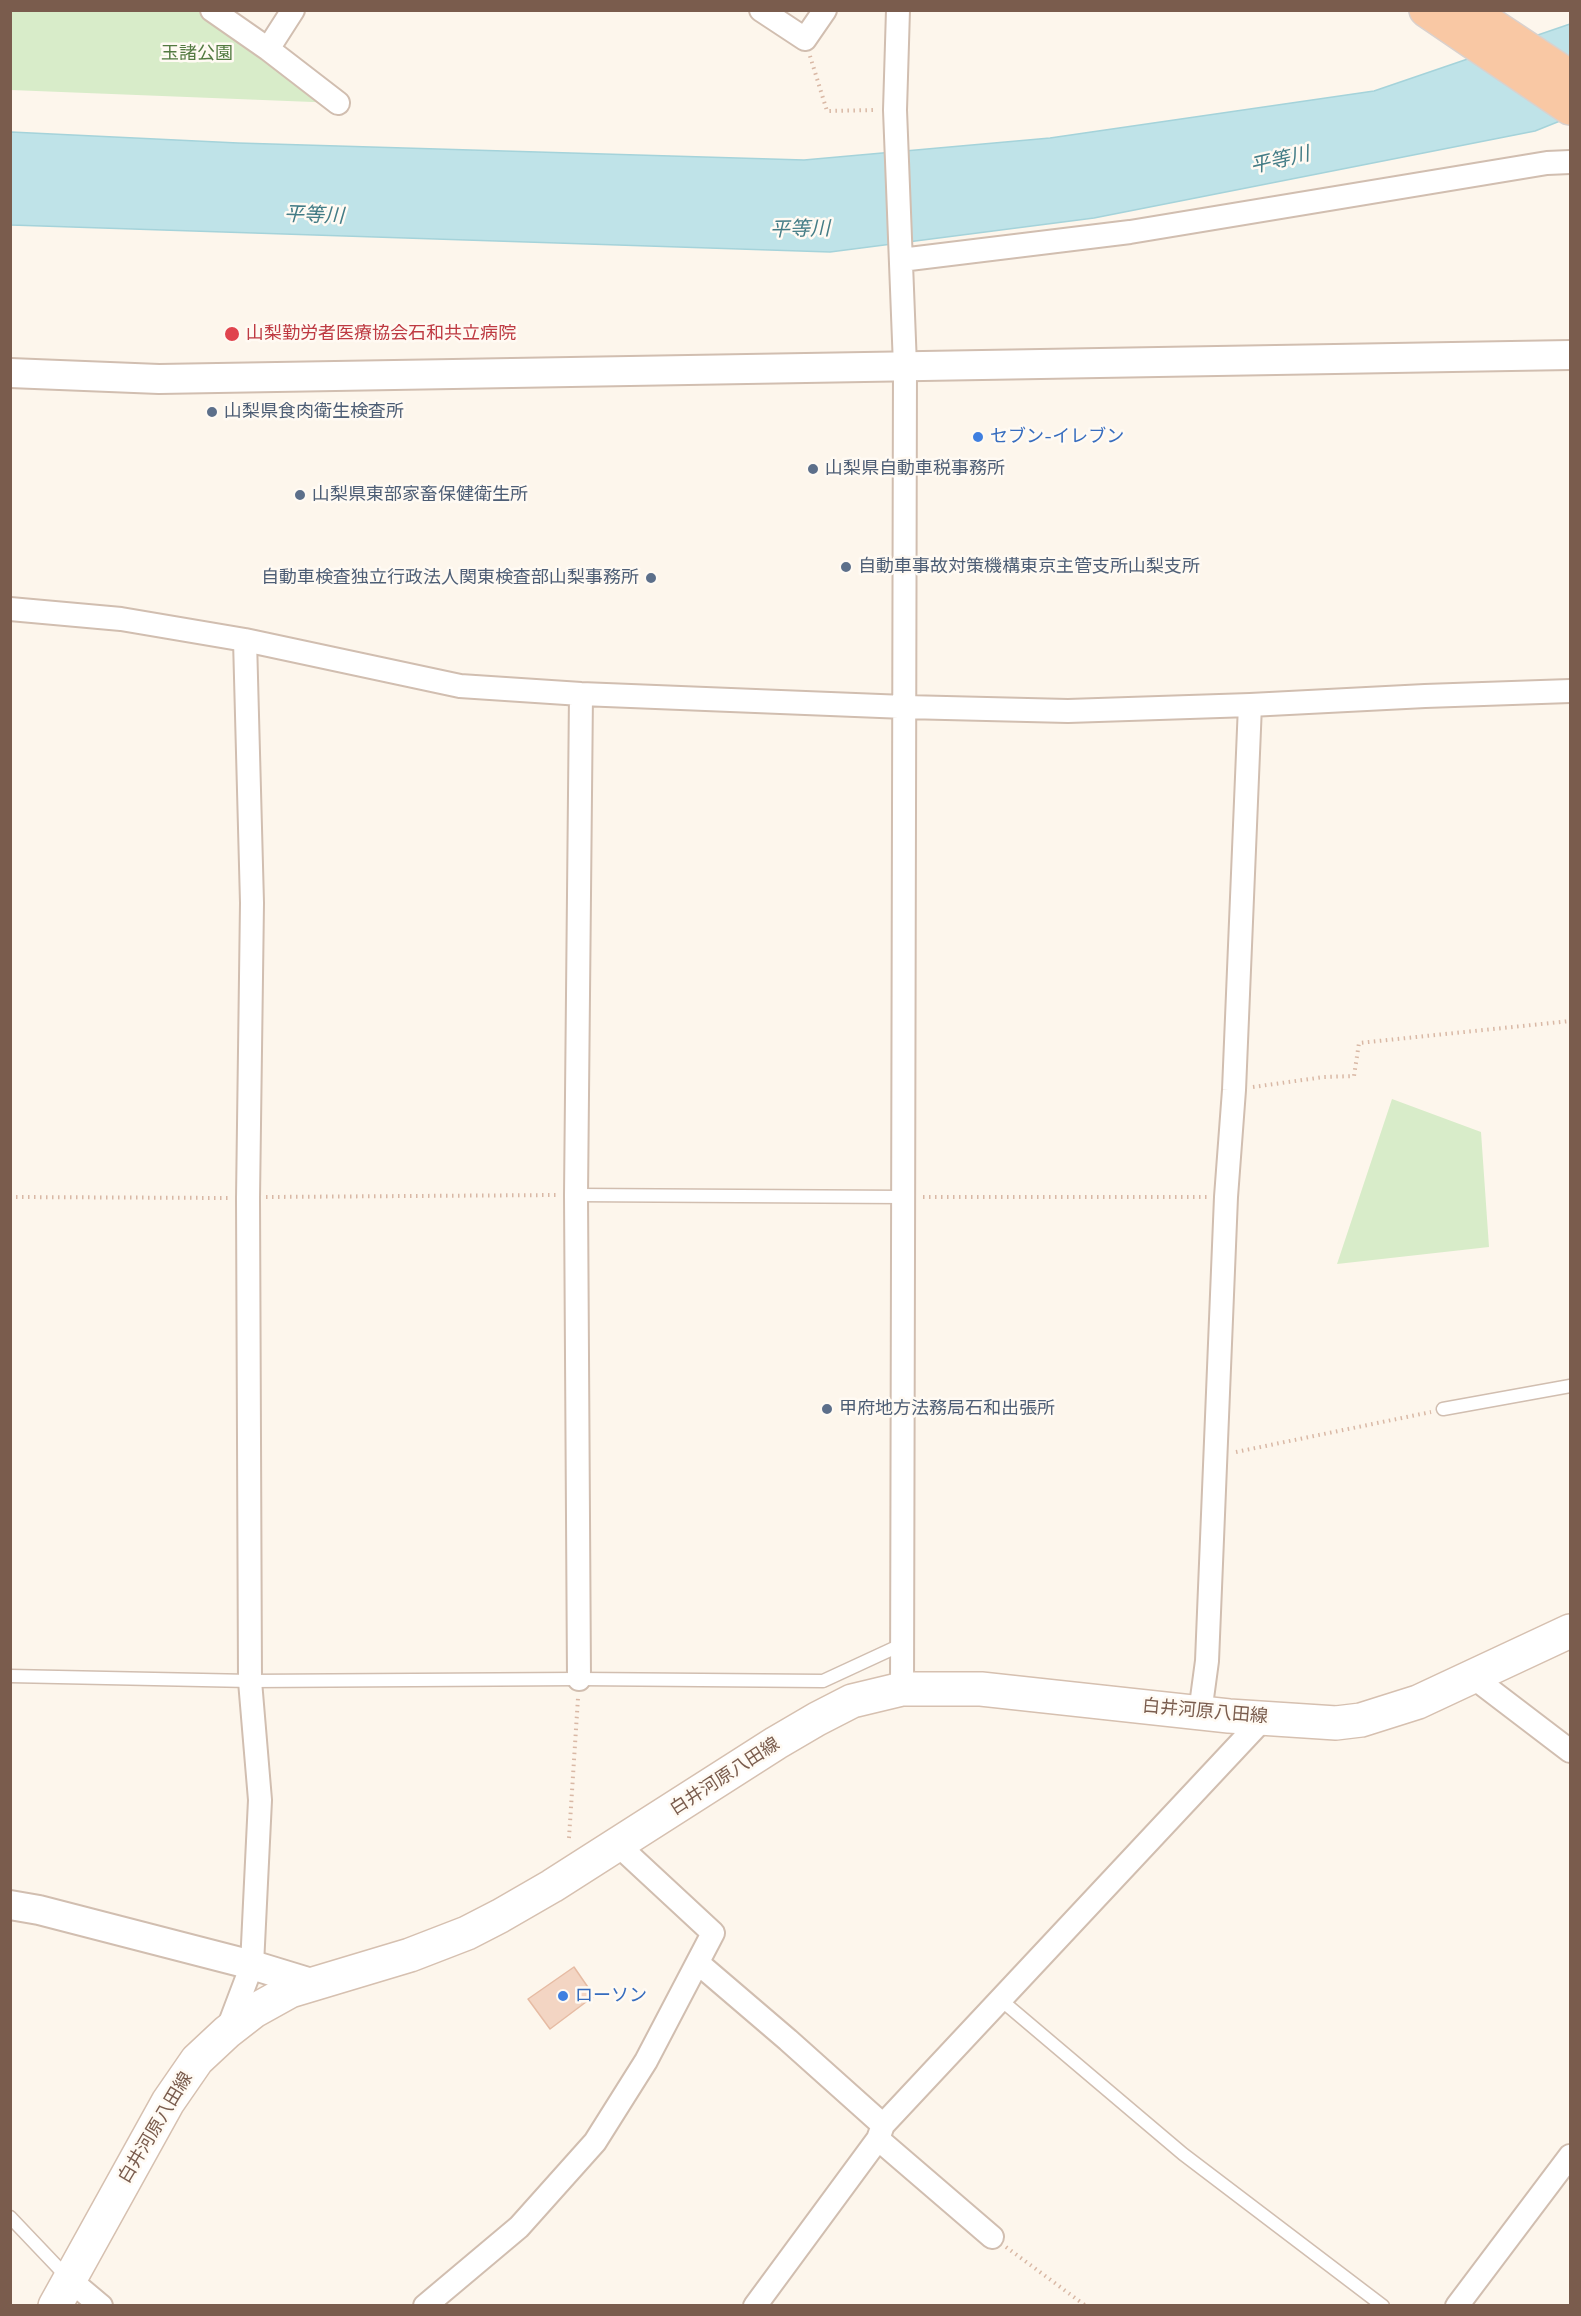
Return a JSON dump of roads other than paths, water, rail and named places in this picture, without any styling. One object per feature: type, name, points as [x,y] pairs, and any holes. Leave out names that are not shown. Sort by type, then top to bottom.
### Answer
[{"type":"highway","points":[[1426,10],[1570,108]]},
{"type":"highway","points":[[1469,10],[1570,77]]},
{"type":"main road","name":"白井河原八田線","points":[[62,2293],[168,2102],[197,2060],[254,2011],[290,1991],[311,1983],[410,1955],[466,1933],[552,1886],[817,1719],[852,1701],[902,1689],[981,1689],[1200,1713],[1336,1723],[1361,1720],[1418,1702],[1570,1632]]},
{"type":"street","points":[[212,10],[268,49],[338,103]]},
{"type":"street","points":[[268,49],[293,10]]},
{"type":"street","points":[[761,10],[805,39],[825,10]]},
{"type":"street","points":[[898,10],[895,110],[904,366],[905,707],[902,1689]]},
{"type":"street","points":[[901,255],[1130,232],[1547,163],[1570,162]]},
{"type":"street","points":[[10,373],[159,379],[1570,355]]},
{"type":"street","points":[[10,609],[121,620],[245,640],[460,686],[581,694],[1068,711],[1570,691]]},
{"type":"street","points":[[227,2032],[252,1965],[260,1800],[250,1681],[248,1198],[252,903],[245,640]]},
{"type":"street","points":[[579,1679],[576,1195],[581,694]]},
{"type":"street","points":[[1200,1713],[1207,1661],[1226,1197],[1234,1090],[1250,705]]},
{"type":"street","points":[[1473,1677],[1570,1751]]},
{"type":"street","points":[[755,2306],[880,2132],[1264,1718]]},
{"type":"street","points":[[425,2306],[519,2228],[595,2142],[646,2061],[713,1933],[617,1844]]},
{"type":"street","points":[[10,1905],[39,1910],[252,1965],[311,1983]]},
{"type":"street","points":[[698,1963],[788,2040],[880,2132],[992,2237]]},
{"type":"street","points":[[1457,2306],[1570,2156]]},
{"type":"street","points":[[62,2293],[101,2306]]},
{"type":"lane","points":[[576,1195],[904,1197]]},
{"type":"lane","points":[[1443,1410],[1570,1386]]},
{"type":"lane","points":[[10,1676],[250,1681],[579,1679],[824,1681],[903,1644]]},
{"type":"lane","points":[[1001,2000],[1183,2154],[1383,2306]]},
{"type":"lane","points":[[10,2217],[62,2293]]},
{"type":"water","name":"平等川","points":[[1570,24],[1570,117],[1535,131],[1094,218],[830,252],[11,225],[11,132],[238,143],[804,160],[1050,138],[1374,91]]},
{"type":"place","name":"山梨勤労者医療協会石和共立病院","points":[[232,334]]},
{"type":"place","name":"山梨県食肉衛生検査所","points":[[212,412]]},
{"type":"place","name":"セブン-イレブン","points":[[978,437]]},
{"type":"place","name":"山梨県自動車税事務所","points":[[813,469]]},
{"type":"place","name":"山梨県東部家畜保健衛生所","points":[[300,495]]},
{"type":"place","name":"自動車事故対策機構東京主管支所山梨支所","points":[[846,567]]},
{"type":"place","name":"自動車検査独立行政法人関東検査部山梨事務所","points":[[651,578]]},
{"type":"place","name":"甲府地方法務局石和出張所","points":[[827,1409]]},
{"type":"place","name":"ローソン","points":[[563,1996]]},
{"type":"park label","name":"玉諸公園","points":[[197,54]]}]
